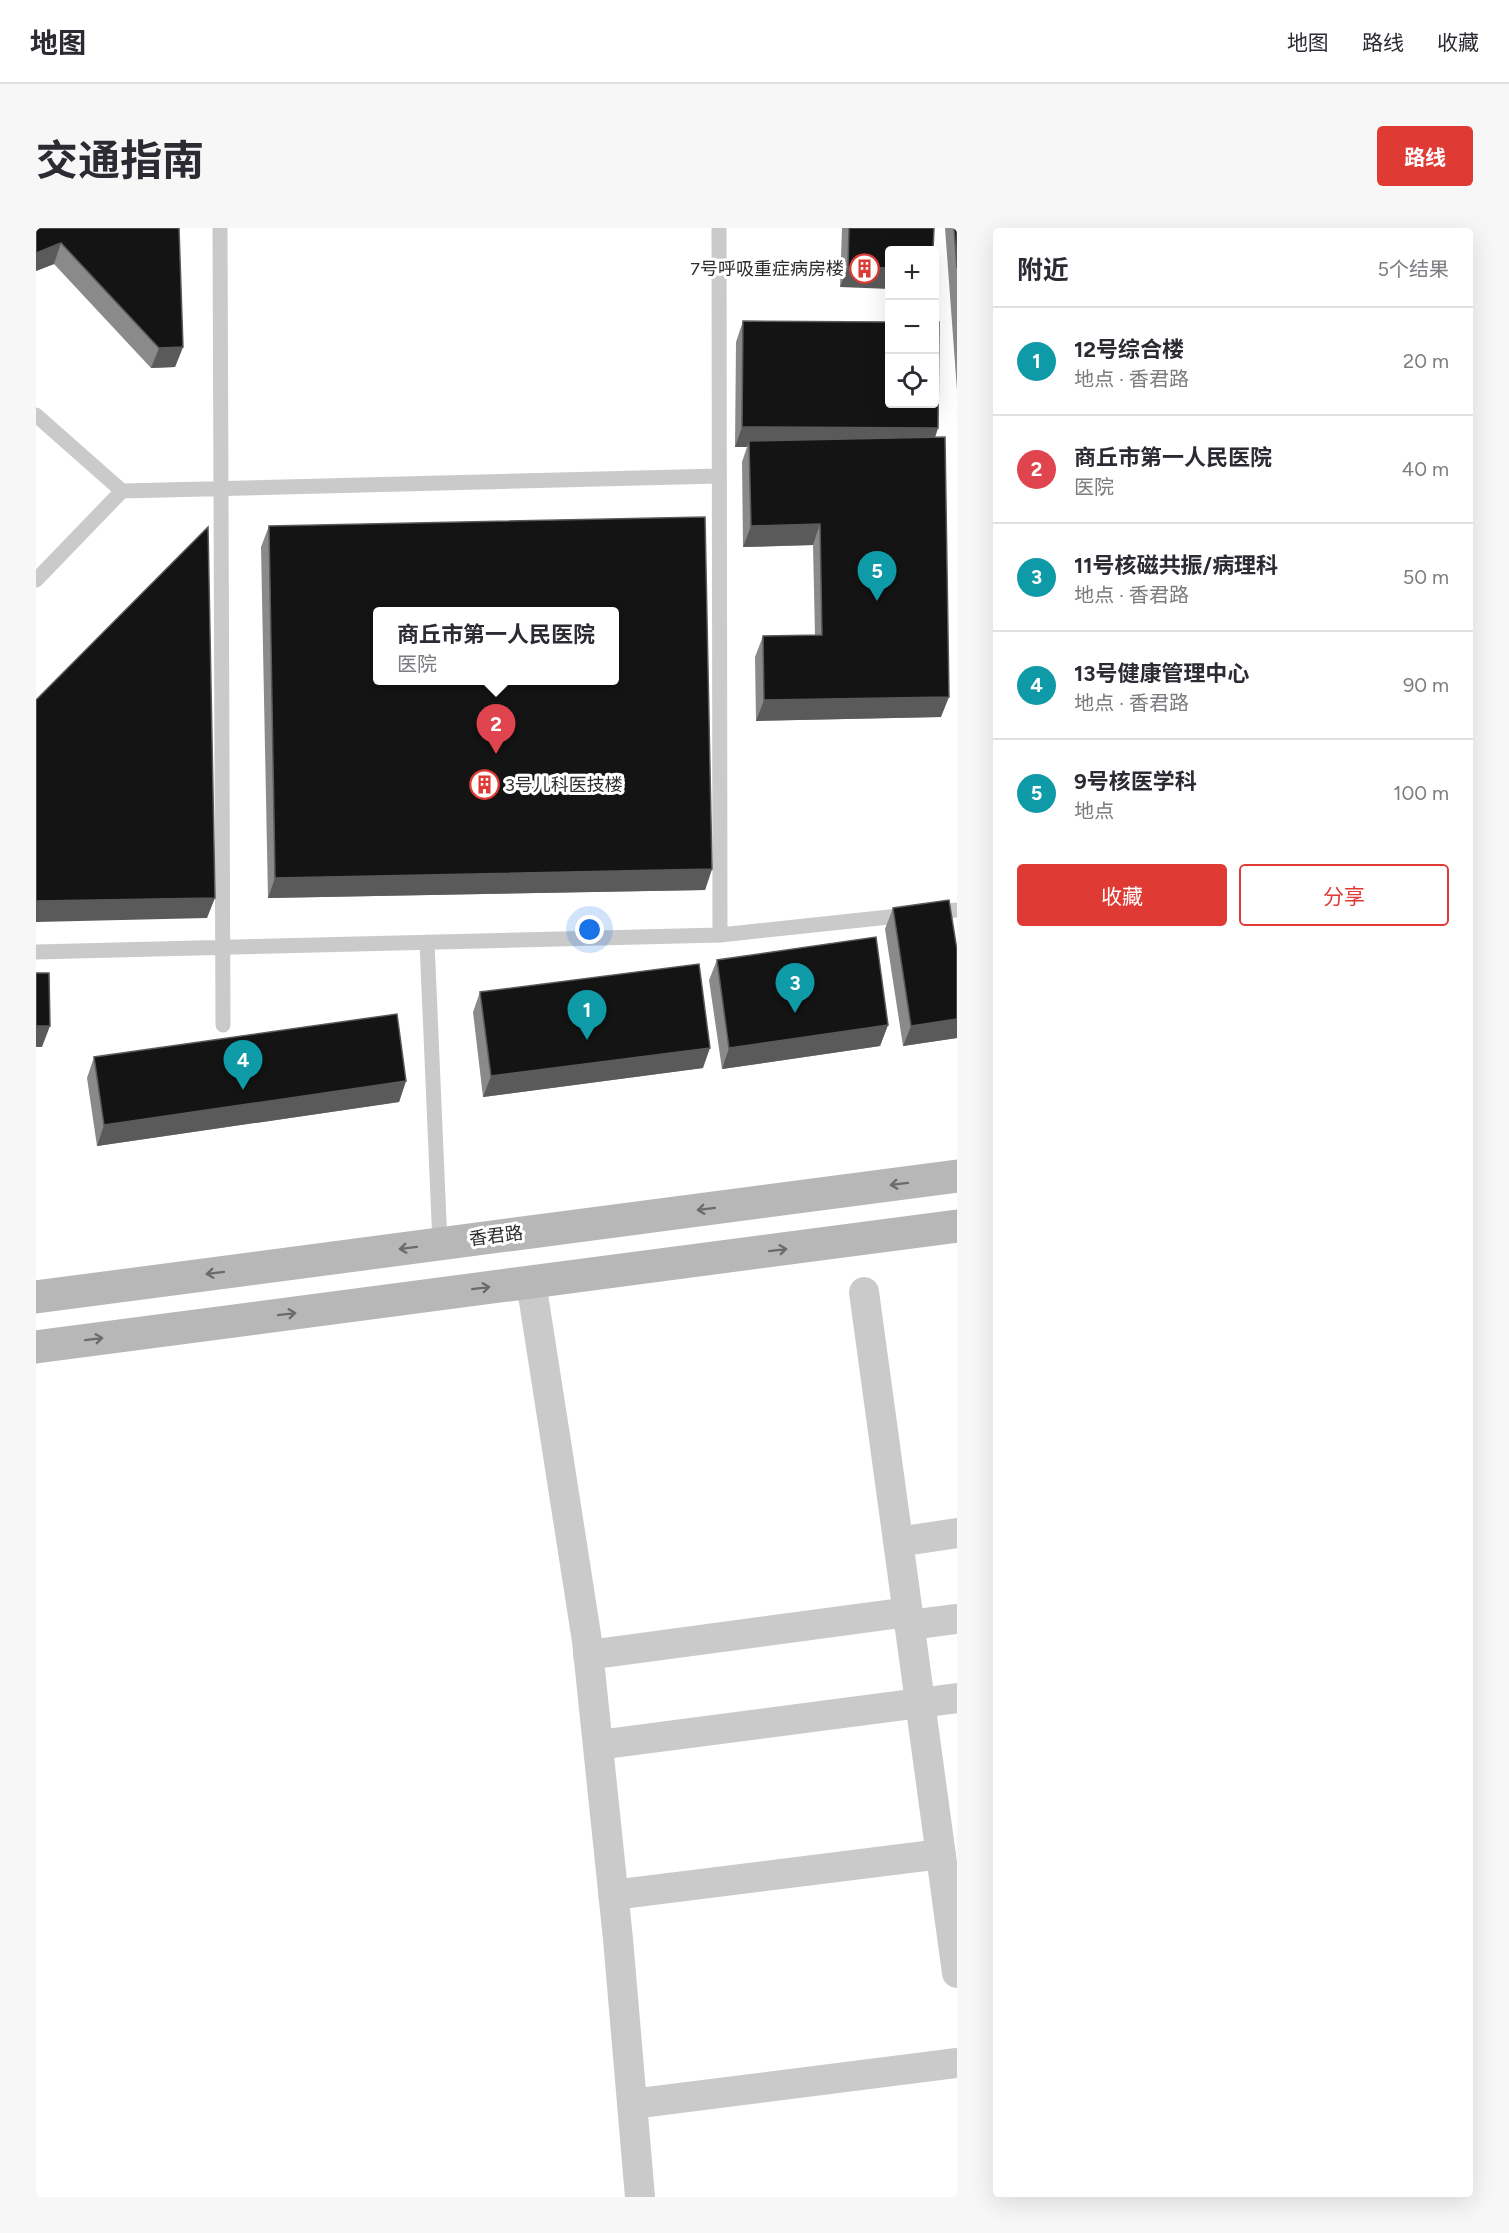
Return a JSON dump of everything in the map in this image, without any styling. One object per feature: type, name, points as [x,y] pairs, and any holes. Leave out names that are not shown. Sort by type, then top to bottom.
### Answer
[{"type":"main road","name":"香君路","points":[[36,1297],[957,1176]]},
{"type":"main road","points":[[36,1347],[957,1226]]},
{"type":"street","points":[[531,1282],[588,1655],[613,1895],[640,2197]]},
{"type":"street","points":[[864,1292],[920,1703],[944,1786],[941,1854],[956,1964]]},
{"type":"street","points":[[898,1542],[957,1533]]},
{"type":"street","points":[[588,1655],[909,1618],[957,1619]]},
{"type":"street","points":[[598,1744],[957,1698]]},
{"type":"street","points":[[613,1895],[941,1854]]},
{"type":"street","points":[[632,2104],[957,2063]]},
{"type":"lane","points":[[220,228],[223,1024]]},
{"type":"lane","points":[[719,228],[720,935]]},
{"type":"lane","points":[[36,415],[122,491],[719,476]]},
{"type":"lane","points":[[36,580],[122,491]]},
{"type":"lane","points":[[36,952],[720,935],[957,910]]},
{"type":"lane","points":[[427,942],[440,1244]]},
{"type":"building","points":[[36,228],[179,228],[183,347],[159,348],[61,243],[36,253]]},
{"type":"building","points":[[849,228],[934,228],[933,246],[885,246],[885,268],[848,267]]},
{"type":"building","points":[[954,228],[957,228],[957,268]]},
{"type":"building","points":[[743,321],[885,322],[885,408],[938,408],[938,428],[742,427]]},
{"type":"building","points":[[945,437],[949,697],[764,700],[763,636],[822,635],[820,524],[751,526],[749,441]]},
{"type":"building","name":"3号儿科医技楼","points":[[705,517],[712,869],[275,878],[269,526]]},
{"type":"building","points":[[208,527],[215,898],[36,901],[36,700]]},
{"type":"building","points":[[949,900],[957,950],[957,1019],[911,1026],[893,908]]},
{"type":"building","points":[[876,937],[888,1025],[729,1048],[717,960]]},
{"type":"building","points":[[699,964],[710,1048],[491,1076],[480,992]]},
{"type":"building","points":[[36,973],[49,973],[50,1026],[36,1026]]},
{"type":"building","points":[[397,1014],[406,1081],[104,1125],[94,1057]]},
{"type":"place","name":"7号呼吸重症病房楼","points":[[865,269]]},
{"type":"place","name":"9号核医学科","points":[[877,601]]},
{"type":"place","name":"商丘市第一人民医院","points":[[496,754]]},
{"type":"place","name":"3号儿科医技楼","points":[[484,785]]},
{"type":"place","name":"11号核磁共振/病理科","points":[[795,1013]]},
{"type":"place","name":"12号综合楼","points":[[587,1040]]},
{"type":"place","name":"13号健康管理中心","points":[[243,1090]]}]
